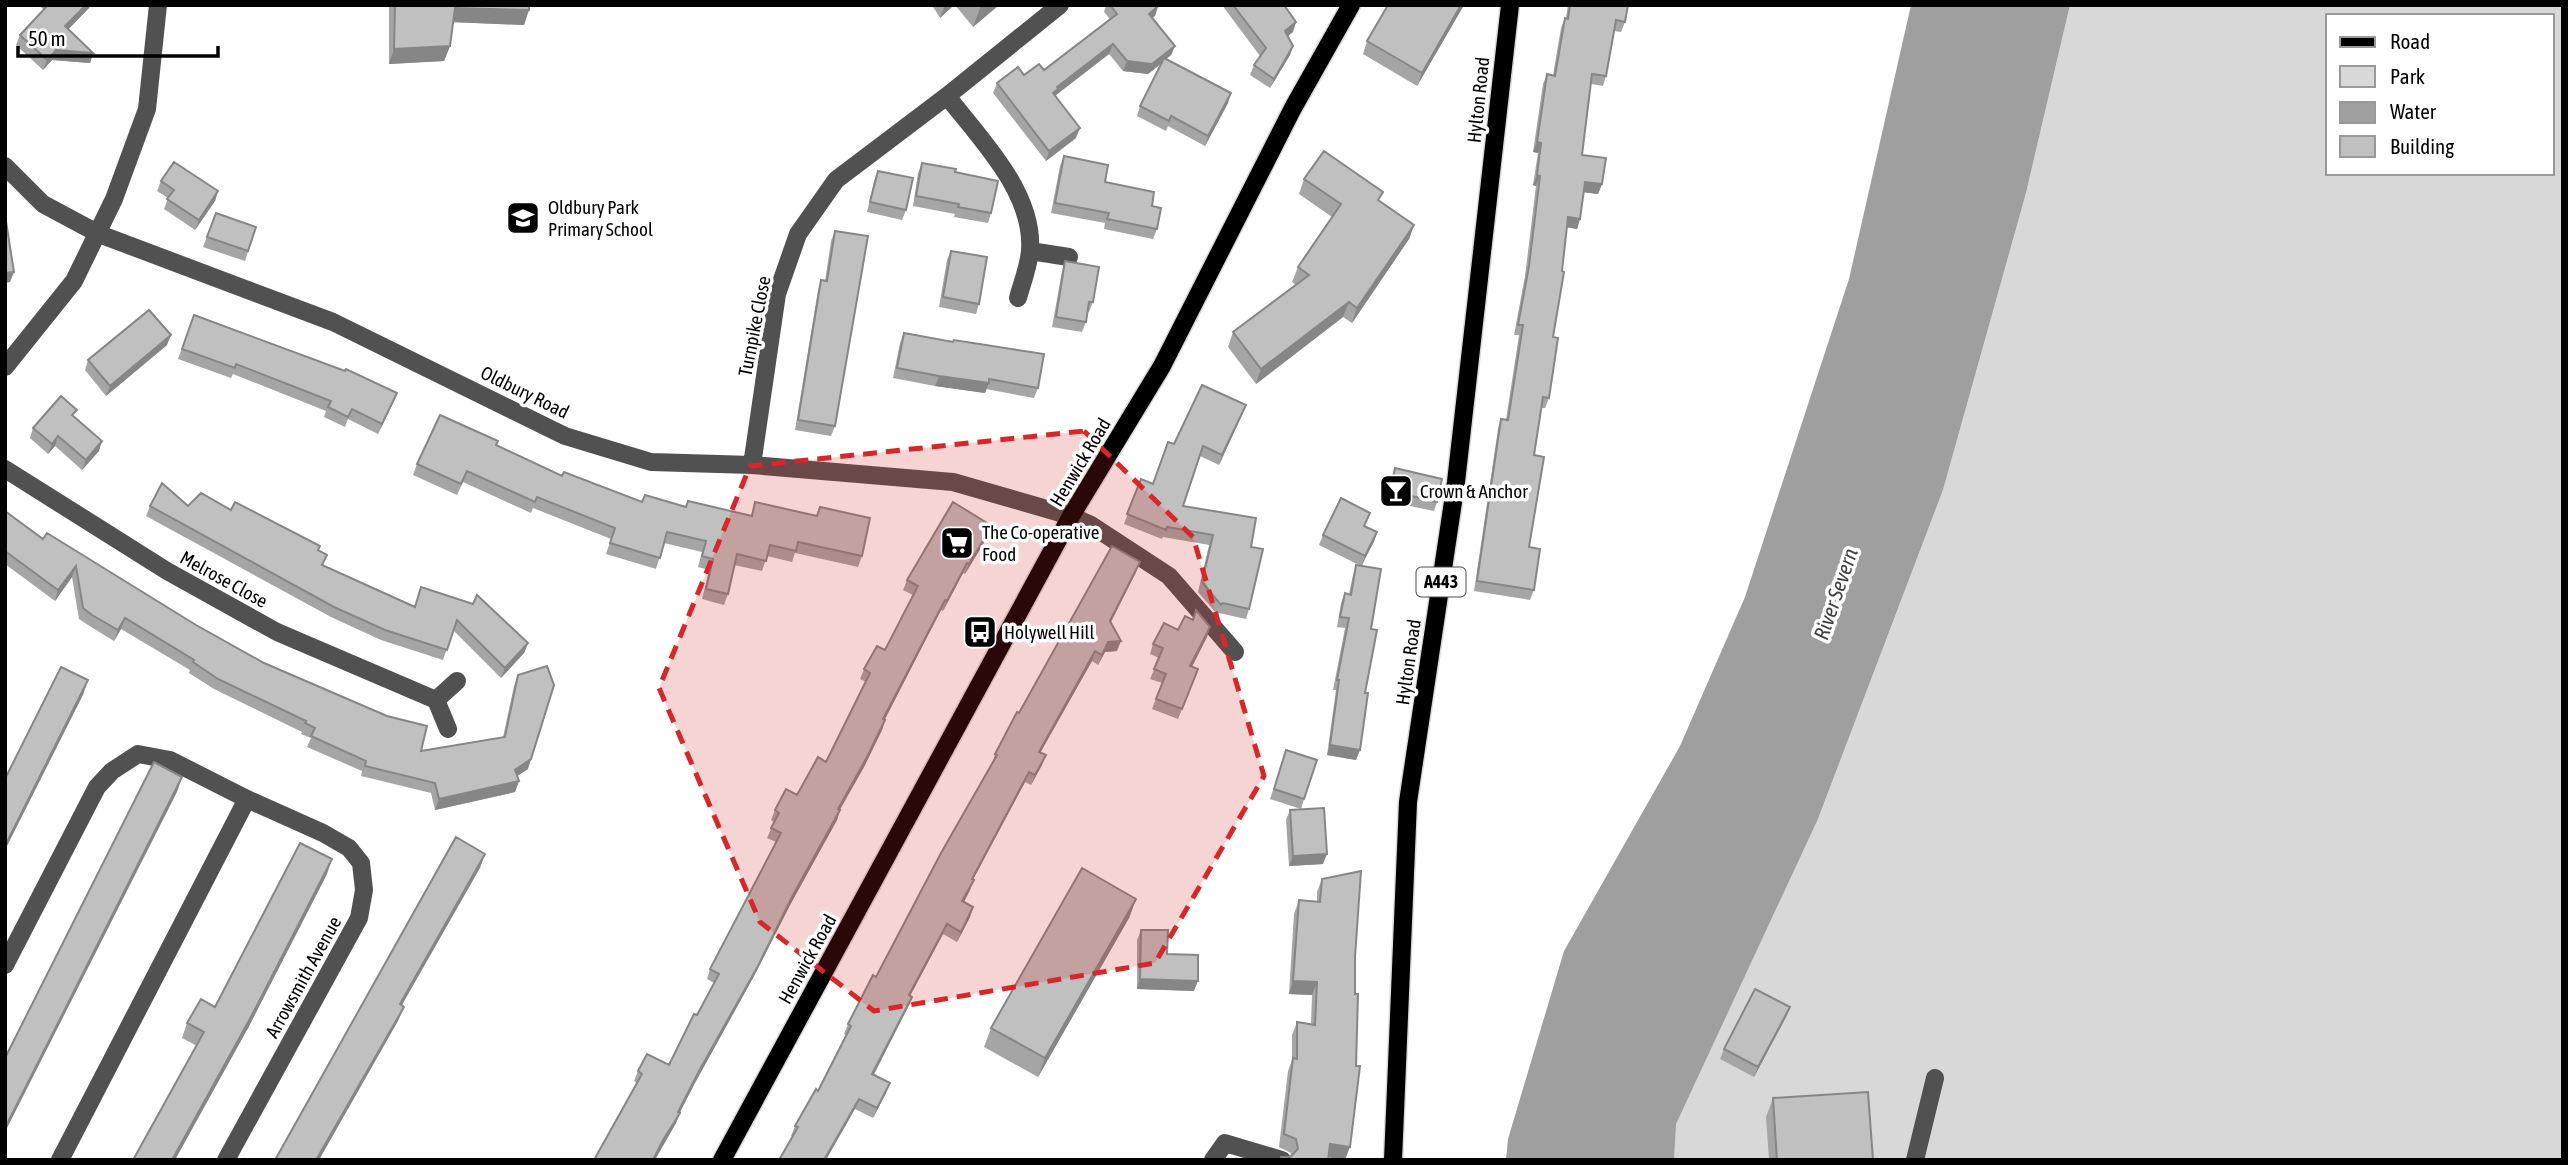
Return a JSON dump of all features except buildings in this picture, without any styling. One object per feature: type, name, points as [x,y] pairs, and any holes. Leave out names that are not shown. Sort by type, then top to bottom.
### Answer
[{"type":"main road","name":"Henwick Road","points":[[722,1160],[1071,516],[1162,366],[1293,108],[1351,5]]},
{"type":"main road","name":"Hylton Road","points":[[1393,1160],[1408,802],[1456,482],[1510,5]]},
{"type":"street","points":[[5,368],[74,281],[99,234],[147,109],[158,5]]},
{"type":"street","name":"Turnpike Close","points":[[752,465],[777,295],[798,234],[836,180],[947,96],[1060,5]]},
{"type":"street","points":[[947,96],[1017,188],[1027,214],[1030,251],[1018,298]]},
{"type":"street","name":"Oldbury Road","points":[[5,166],[43,204],[99,234],[334,322],[565,436],[651,462],[752,465],[953,482],[1071,516]]},
{"type":"street","points":[[1030,251],[1069,257]]},
{"type":"street","name":"Melrose Close","points":[[5,469],[167,571],[276,632],[436,701]]},
{"type":"street","points":[[1071,516],[1091,525],[1168,576],[1235,652]]},
{"type":"street","points":[[448,729],[436,701],[457,681]]},
{"type":"street","name":"Arrowsmith Avenue","points":[[5,965],[97,787],[112,771],[138,754],[170,760],[198,772],[349,848],[361,863],[364,890],[359,918],[226,1160]]},
{"type":"street","points":[[60,1160],[247,799]]},
{"type":"street","points":[[1915,1160],[1935,1078]]},
{"type":"street","points":[[1213,1160],[1225,1143],[1282,1160]]},
{"type":"highlighted area","points":[[1084,431],[1193,537],[1264,776],[1155,963],[874,1011],[760,922],[659,688],[750,466]]},
{"type":"green space","points":[[2070,5],[2563,5],[2563,1160],[1674,1160],[1675,1124],[1818,819],[1943,490],[2026,193]]},
{"type":"water","name":"River Severn","points":[[1911,5],[2070,5],[2026,193],[1943,490],[1818,819],[1676,1124],[1674,1160],[1506,1160],[1508,1139],[1564,951],[1680,746],[1745,597],[1849,279]]},
{"type":"place","name":"Oldbury Park Primary School","points":[[523,218]]},
{"type":"place","name":"Crown & Anchor","points":[[1396,491]]},
{"type":"place","name":"The Co-operative Food","points":[[957,543]]},
{"type":"place","name":"Holywell Hill","points":[[980,632]]}]
